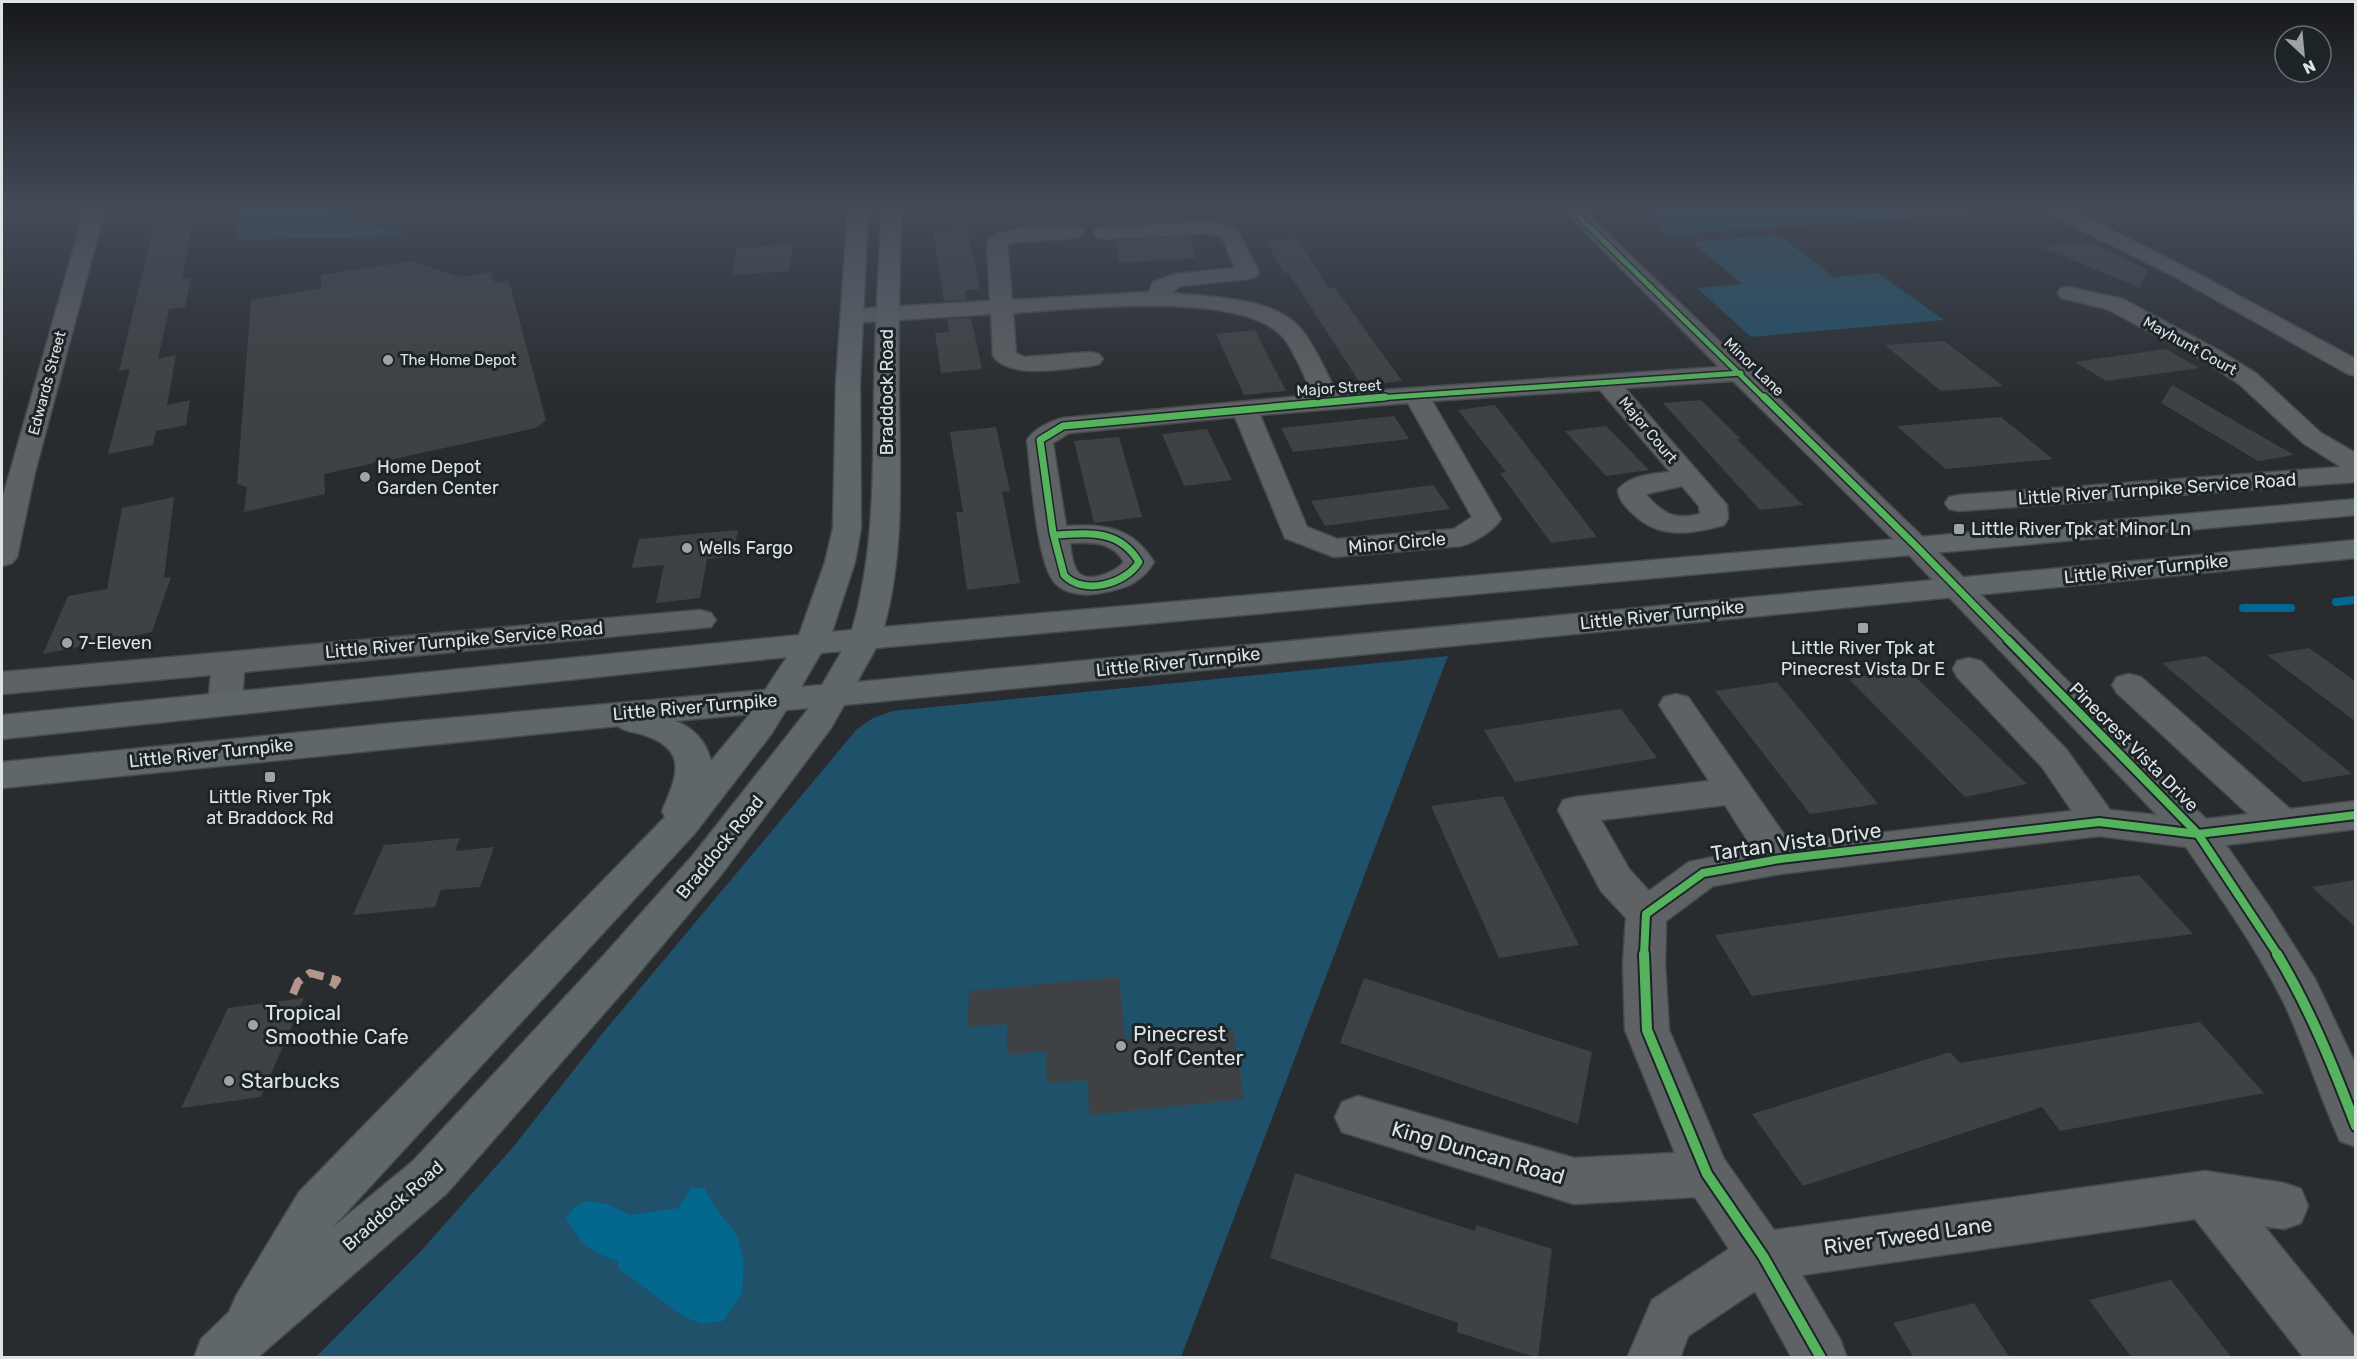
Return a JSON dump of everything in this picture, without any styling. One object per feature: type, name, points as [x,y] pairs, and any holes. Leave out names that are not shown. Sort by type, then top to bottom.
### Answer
[{"type":"main road","name":"Braddock Road","points":[[231,1347],[316,1209],[689,814],[760,725],[812,644],[837,572],[847,528],[854,272]]},
{"type":"main road","name":"Braddock Road","points":[[231,1347],[430,1177],[619,967],[706,865],[819,720],[865,639],[878,593],[886,528],[889,272]]},
{"type":"main road","points":[[2,727],[865,639],[2355,507]]},
{"type":"main road","name":"Little River Turnpike","points":[[2,775],[2355,549]]},
{"type":"main road","points":[[581,718],[628,720],[657,726],[673,732],[684,740],[693,755],[695,769],[691,788],[659,847]]},
{"type":"street","name":"Edwards Street","points":[[2,557],[22,472],[77,272]]},
{"type":"street","points":[[999,272],[1005,356],[1020,364],[1091,359]]},
{"type":"street","points":[[1159,298],[1161,287],[1176,280],[1248,272]]},
{"type":"street","name":"Minor Lane","points":[[1637,272],[1916,546]]},
{"type":"street","points":[[2181,272],[2355,369]]},
{"type":"street","name":"Mayhunt Court","points":[[2069,293],[2115,304],[2214,357],[2248,379],[2312,438],[2355,465]]},
{"type":"street","points":[[852,316],[1159,298],[1245,308],[1273,318],[1292,332],[1329,401]]},
{"type":"street","name":"Major Street","points":[[1055,535],[1040,440],[1062,426],[1329,401],[1741,374]]},
{"type":"street","name":"Major Court","points":[[1608,384],[1687,477]]},
{"type":"street","name":"Minor Circle","points":[[1245,410],[1295,532],[1334,548],[1461,537],[1487,519],[1416,396]]},
{"type":"street","name":"Little River Turnpike Service Road","points":[[1959,502],[2355,474]]},
{"type":"street","points":[[2193,486],[2235,518]]},
{"type":"street","name":"Pinecrest Vista Drive","points":[[1916,546],[2198,834],[2256,919],[2300,992],[2330,1057],[2355,1126]]},
{"type":"street","name":"Little River Turnpike Service Road","points":[[2,683],[700,620]]},
{"type":"street","points":[[597,665],[607,628]]},
{"type":"street","points":[[225,704],[228,662]]},
{"type":"street","points":[[1970,669],[2054,758],[2099,822]]},
{"type":"street","points":[[2129,685],[2282,824]]},
{"type":"street","name":"Tartan Vista Drive","points":[[1676,705],[1780,859]]},
{"type":"street","points":[[1734,791],[1576,810],[1615,880],[1646,914],[1644,964],[1647,1030],[1707,1174],[1763,1256],[1821,1358]]},
{"type":"street","name":"Tartan Vista Drive","points":[[1646,914],[1703,873],[1780,859],[2099,822],[2198,834],[2355,815]]},
{"type":"street","name":"King Duncan Road","points":[[1358,1117],[1574,1181],[1707,1174]]},
{"type":"street","points":[[2205,1194],[2337,1358]]},
{"type":"street","name":"River Tweed Lane","points":[[1653,1358],[1670,1318],[1763,1256],[2205,1194],[2284,1206]]},
{"type":"shaded area","points":[[1728,272],[1828,272],[1834,277],[1878,273],[1944,320],[1751,337],[1697,288],[1742,284]]},
{"type":"shaded area","points":[[1448,656],[1181,1357],[315,1358],[421,1251],[514,1146],[602,1034],[857,729],[873,718],[893,711]]},
{"type":"shaded area","points":[[691,1188],[704,1188],[717,1210],[737,1235],[744,1262],[742,1293],[723,1321],[701,1324],[683,1316],[619,1269],[618,1261],[599,1254],[587,1246],[566,1218],[574,1208],[587,1201],[607,1204],[631,1215],[679,1208]]},
{"type":"building","points":[[142,272],[183,272],[182,280],[191,278],[185,307],[169,309],[158,359],[176,355],[167,405],[190,400],[186,425],[156,431],[153,445],[108,454],[130,369],[119,371]]},
{"type":"building","name":"The Home Depot","points":[[338,272],[446,272],[460,277],[491,272],[495,283],[509,281],[546,420],[536,428],[324,474],[325,494],[244,512],[247,487],[237,484],[251,300],[321,288],[321,275]]},
{"type":"building","points":[[732,272],[769,272],[732,275]]},
{"type":"building","points":[[940,272],[976,272],[980,289],[965,290],[967,300],[944,301]]},
{"type":"building","points":[[1288,272],[1318,272],[1328,288],[1335,288],[1402,381],[1362,386]]},
{"type":"building","points":[[2102,272],[2147,272],[2140,288]]},
{"type":"building","points":[[971,318],[982,369],[941,373],[935,333],[949,332],[947,319]]},
{"type":"building","points":[[1255,330],[1286,391],[1244,395],[1216,334]]},
{"type":"building","points":[[1944,341],[2003,386],[1941,391],[1885,345]]},
{"type":"building","points":[[2166,349],[2199,368],[2106,381],[2075,362]]},
{"type":"building","points":[[2172,385],[2294,455],[2258,461],[2161,403]]},
{"type":"building","points":[[1701,400],[1803,505],[1760,510],[1663,403]]},
{"type":"building","points":[[1495,405],[1597,537],[1551,543],[1500,473],[1506,472],[1458,410]]},
{"type":"building","points":[[1394,416],[1409,439],[1293,452],[1281,428]]},
{"type":"building","points":[[2001,417],[2053,459],[1945,469],[1897,426]]},
{"type":"building","points":[[1606,426],[1649,470],[1606,476],[1565,431]]},
{"type":"building","points":[[996,427],[1010,491],[1002,492],[1020,583],[967,590],[956,512],[963,512],[950,432]]},
{"type":"building","points":[[1207,429],[1232,480],[1184,486],[1162,434]]},
{"type":"building","points":[[1119,437],[1142,517],[1094,523],[1074,441]]},
{"type":"building","points":[[1433,485],[1450,509],[1325,526],[1311,501]]},
{"type":"building","points":[[174,497],[164,578],[171,577],[152,632],[43,654],[68,596],[107,589],[122,508]]},
{"type":"building","points":[[738,530],[733,556],[707,559],[700,598],[656,603],[664,565],[632,568],[639,539]]},
{"type":"building","points":[[2309,648],[2355,681],[2355,721],[2267,655]]},
{"type":"building","points":[[2206,656],[2352,774],[2303,782],[2162,663]]},
{"type":"building","points":[[1906,668],[2027,784],[1965,797],[1849,679]]},
{"type":"building","points":[[1777,682],[1878,804],[1810,814],[1715,691]]},
{"type":"building","points":[[1621,709],[1657,758],[1515,782],[1484,730]]},
{"type":"building","points":[[1503,796],[1579,945],[1499,958],[1431,806]]},
{"type":"building","points":[[460,838],[455,851],[494,847],[480,887],[441,890],[435,907],[353,915],[384,845]]},
{"type":"building","points":[[2139,875],[2193,934],[1996,959],[1752,996],[1715,935],[1951,900]]},
{"type":"building","points":[[2355,880],[2355,927],[2312,887]]},
{"type":"building","name":"Pinecrest Golf Center","points":[[1119,977],[1125,1039],[1233,1028],[1244,1099],[1089,1115],[1088,1080],[1047,1083],[1046,1051],[1007,1055],[1007,1024],[968,1027],[969,991]]},
{"type":"building","points":[[1364,978],[1592,1052],[1578,1124],[1340,1043]]},
{"type":"building","points":[[304,998],[261,1097],[181,1108],[228,1008]]},
{"type":"building","points":[[2200,1022],[2264,1093],[2060,1131],[2042,1107],[1803,1186],[1752,1114],[1950,1052],[1960,1063]]},
{"type":"building","points":[[1295,1173],[1475,1231],[1476,1225],[1552,1249],[1538,1358],[1457,1332],[1458,1323],[1270,1258]]},
{"type":"building","points":[[2171,1280],[2232,1358],[2132,1358],[2089,1300]]},
{"type":"building","points":[[1974,1303],[2010,1358],[1914,1358],[1893,1323]]},
{"type":"waterway","points":[[2336,602],[2356,600]]},
{"type":"waterway","points":[[2243,608],[2291,608]]},
{"type":"marked path","points":[[293,994],[298,982],[310,973],[337,980],[332,987]]},
{"type":"cycle path","points":[[1636,272],[1916,546],[2198,834],[2256,919],[2300,992],[2330,1057],[2356,1126]]},
{"type":"cycle path","points":[[1055,535],[1091,534],[1114,538],[1124,543],[1139,562],[1124,578],[1097,585],[1076,583],[1064,575],[1053,533],[1040,440],[1063,426],[1329,401],[1741,373]]},
{"type":"cycle path","points":[[1821,1358],[1763,1256],[1707,1174],[1647,1030],[1644,964],[1646,914],[1703,873],[1780,859],[2099,822],[2198,834],[2356,815]]},
{"type":"place","name":"The Home Depot","points":[[388,360]]},
{"type":"place","name":"Home Depot Garden Center","points":[[365,477]]},
{"type":"place","name":"Little River Tpk at Minor Ln","points":[[1959,529]]},
{"type":"place","name":"Wells Fargo","points":[[687,548]]},
{"type":"place","name":"Little River Tpk at Pinecrest Vista Dr E","points":[[1863,628]]},
{"type":"place","name":"7-Eleven","points":[[67,643]]},
{"type":"place","name":"Little River Tpk at Braddock Rd","points":[[270,777]]},
{"type":"place","name":"Tropical Smoothie Cafe","points":[[253,1025]]},
{"type":"place","name":"Pinecrest Golf Center","points":[[1121,1046]]},
{"type":"place","name":"Starbucks","points":[[229,1081]]}]
